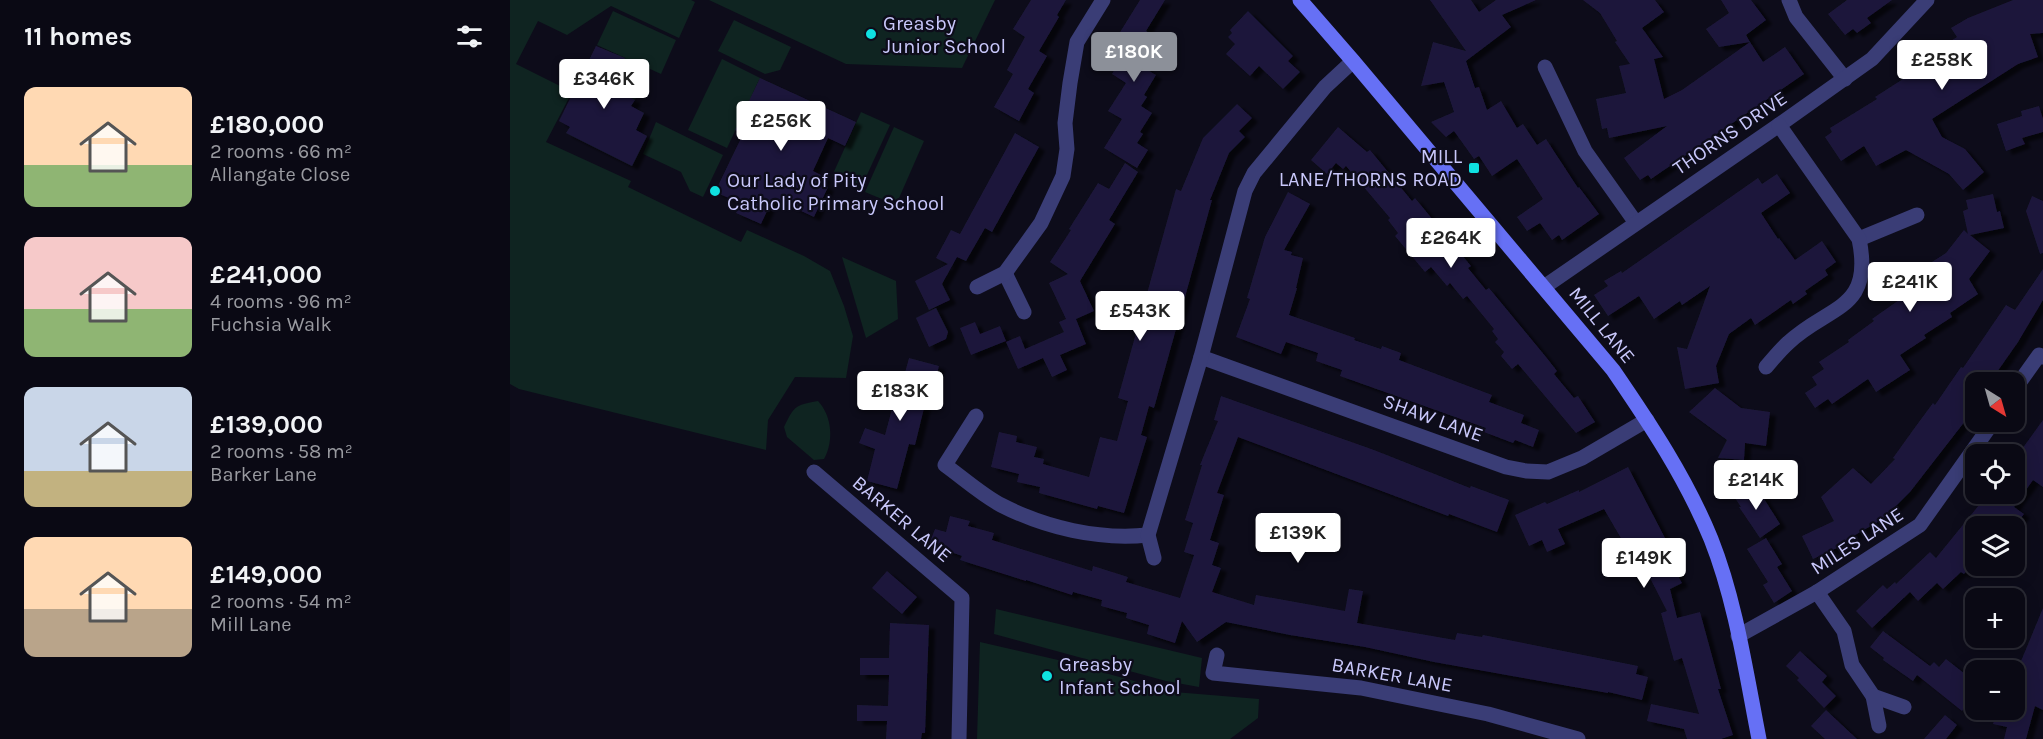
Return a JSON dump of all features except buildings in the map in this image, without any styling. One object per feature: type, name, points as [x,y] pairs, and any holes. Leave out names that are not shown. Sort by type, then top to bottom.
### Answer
[{"type":"street","points":[[976,287],[1005,273],[1041,223],[1063,176],[1067,149],[1065,123],[1077,42],[1103,0]]},
{"type":"street","name":"MILL LANE","points":[[1300,0],[1613,370],[1647,420],[1683,478],[1711,540],[1727,590],[1759,739]]},
{"type":"street","points":[[1788,0],[1796,17],[1845,79]]},
{"type":"street","name":"THORNS DRIVE","points":[[1544,287],[1872,59],[1927,0]]},
{"type":"street","points":[[1154,558],[1148,535],[1201,357],[1245,191],[1254,173],[1325,87],[1353,60]]},
{"type":"street","points":[[1545,67],[1585,151],[1636,222]]},
{"type":"street","points":[[1766,367],[1788,342],[1846,303],[1857,289],[1863,273],[1858,239],[1779,125]]},
{"type":"street","points":[[1858,239],[1917,215]]},
{"type":"street","points":[[1005,273],[1024,312]]},
{"type":"street","points":[[2025,376],[2041,356]]},
{"type":"street","name":"SHAW LANE","points":[[1201,357],[1506,467],[1526,471],[1548,472],[1582,458],[1647,420]]},
{"type":"street","points":[[976,416],[945,465],[1000,504],[1041,521],[1083,534],[1128,537],[1148,535]]},
{"type":"street","name":"MILES LANE","points":[[1738,636],[1817,592],[1920,525],[1986,432]]},
{"type":"street","name":"BARKER LANE","points":[[814,472],[963,598],[959,739]]},
{"type":"street","points":[[1817,592],[1844,631],[1852,665],[1873,696],[1879,726]]},
{"type":"street","name":"BARKER LANE","points":[[1217,655],[1213,673],[1361,688],[1488,714],[1578,739]]},
{"type":"street","points":[[1873,696],[1904,707]]},
{"type":"green space","points":[[510,0],[691,0],[695,2],[679,38],[611,6],[567,35],[538,21],[516,64],[572,92],[546,142],[631,181],[628,187],[741,242],[747,230],[804,256],[830,271],[853,336],[846,378],[795,377],[768,420],[766,450],[519,389],[510,384]]},
{"type":"green space","name":"Greasby Junior School","points":[[709,0],[995,0],[962,68],[846,64]]},
{"type":"green space","points":[[613,11],[676,40],[661,74],[650,69],[635,100],[610,87],[625,58],[597,45]]},
{"type":"green space","points":[[734,20],[791,47],[780,70],[765,74],[718,51]]},
{"type":"green space","points":[[722,59],[760,78],[727,148],[688,130]]},
{"type":"green space","points":[[861,112],[890,125],[860,190],[832,176]]},
{"type":"green space","points":[[656,122],[723,155],[703,197],[690,191],[681,172],[643,154]]},
{"type":"green space","points":[[894,127],[924,141],[896,205],[865,192]]},
{"type":"green space","points":[[842,257],[896,281],[898,319],[866,338]]},
{"type":"green space","points":[[818,401],[829,421],[830,437],[824,459],[814,460],[787,437],[784,427],[796,408]]},
{"type":"green space","points":[[996,609],[1202,658],[1199,687],[1166,681],[994,634]]},
{"type":"green space","name":"Greasby Infant School","points":[[980,642],[1058,660],[1174,692],[1259,699],[1258,718],[1230,739],[977,739]]},
{"type":"place","name":"Greasby Junior School","points":[[871,34]]},
{"type":"place","name":"MILL LANE/THORNS ROAD","points":[[1474,168]]},
{"type":"place","name":"Our Lady of Pity Catholic Primary School","points":[[715,191]]},
{"type":"place","name":"Greasby Infant School","points":[[1047,676]]}]
